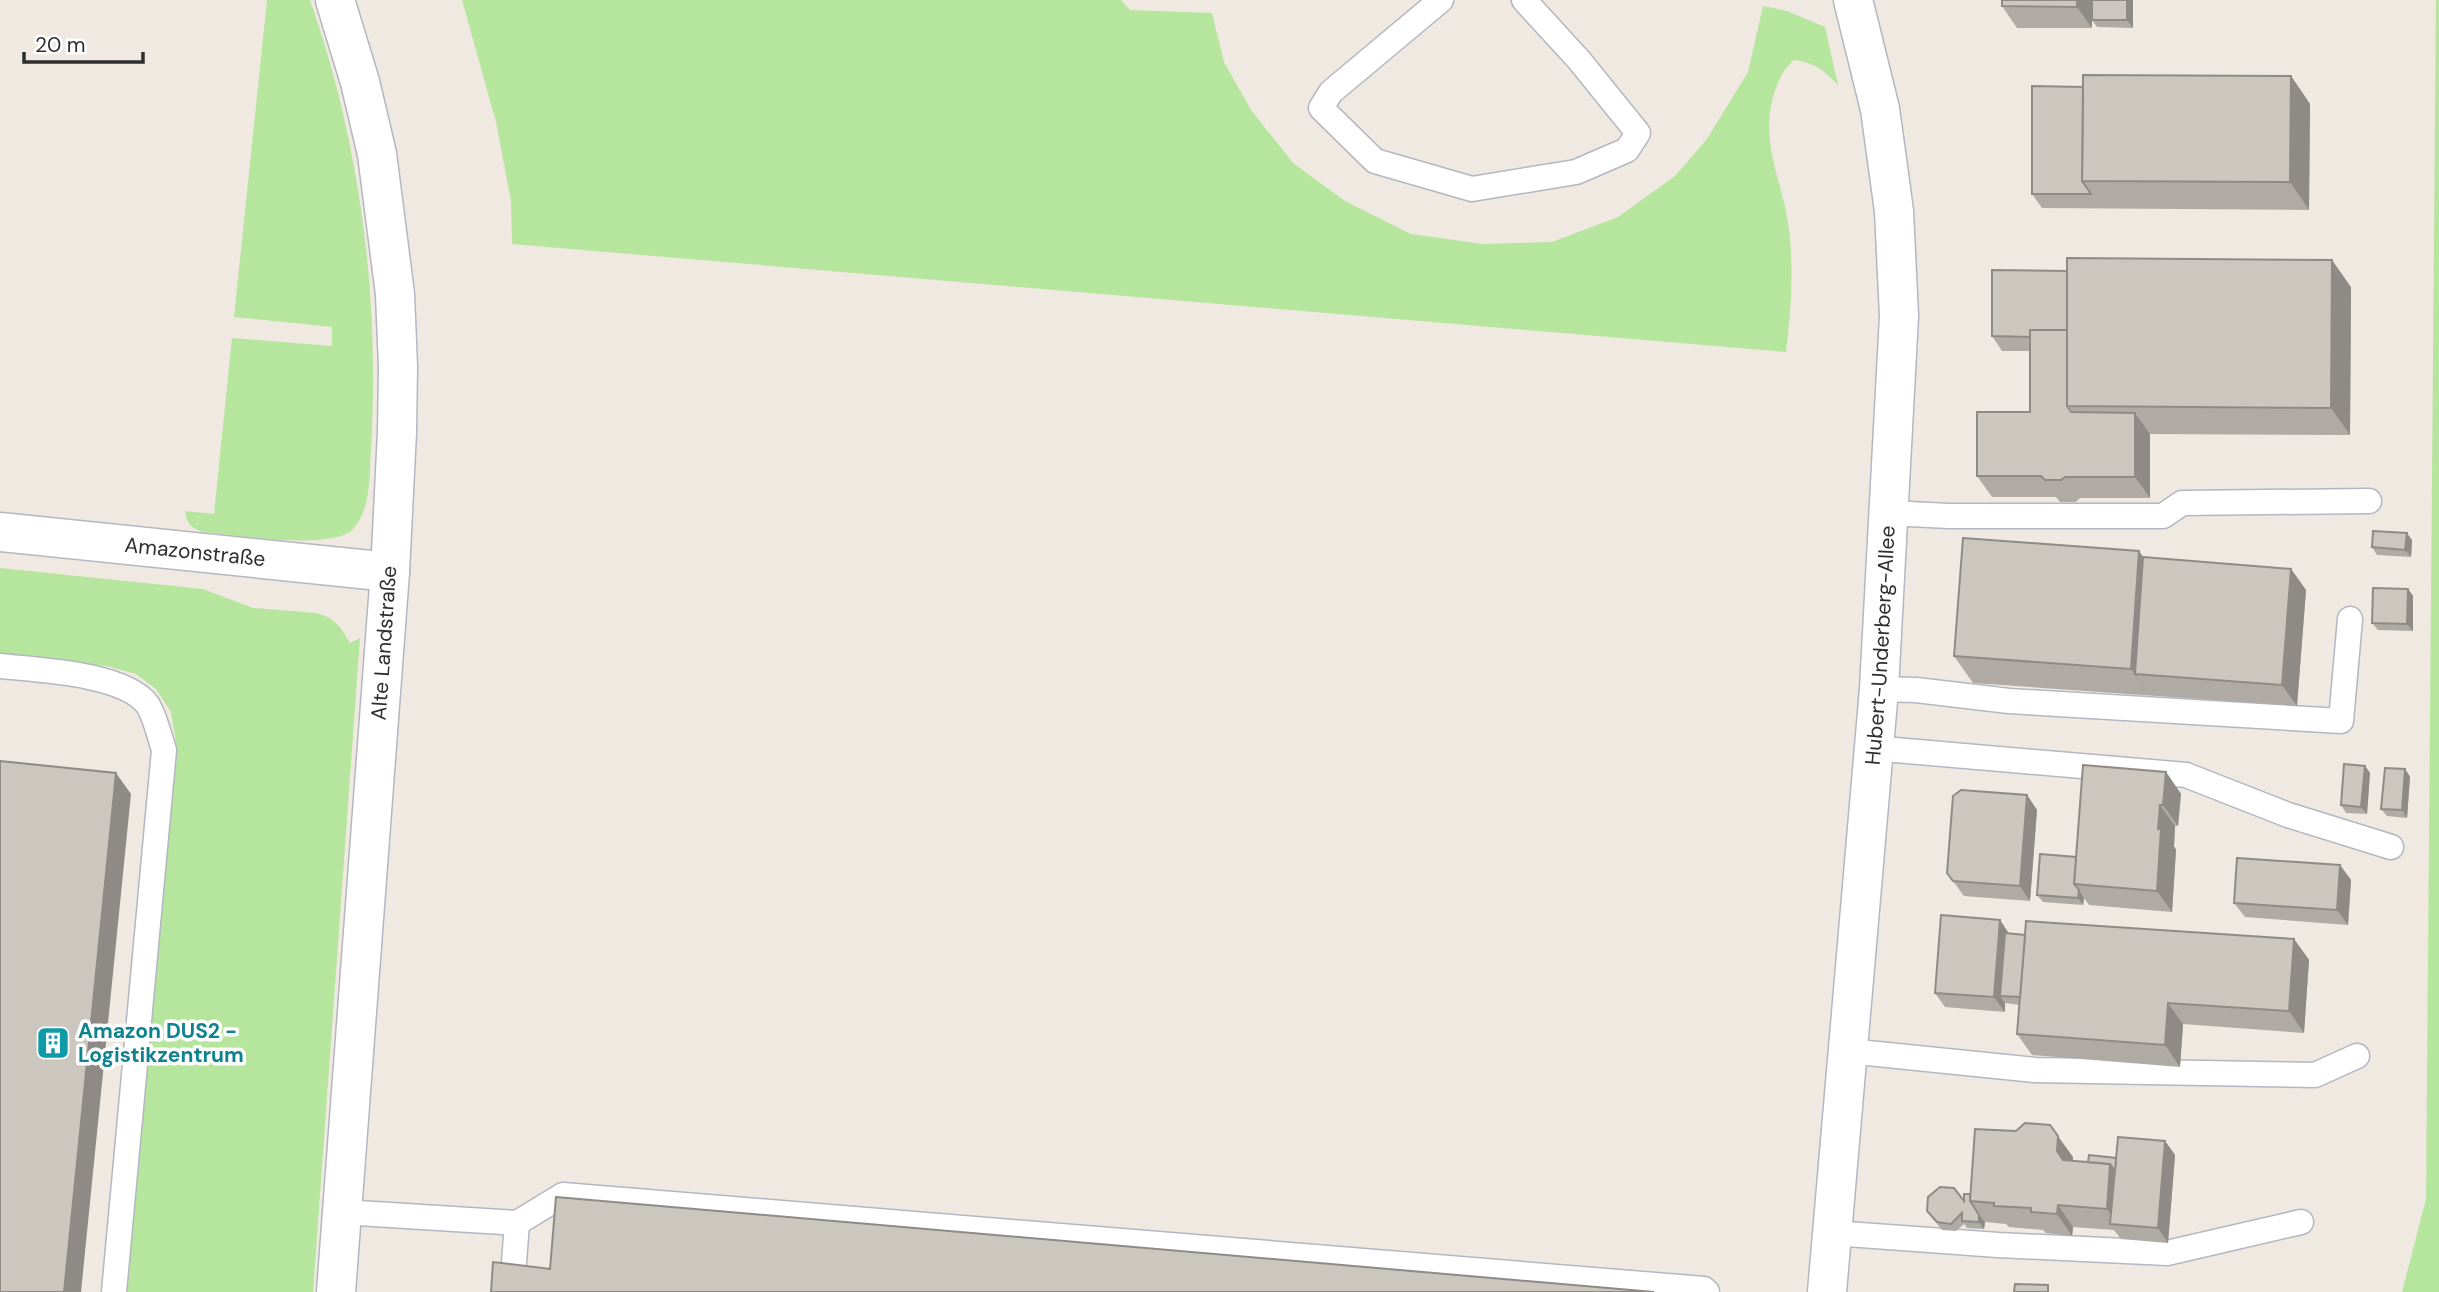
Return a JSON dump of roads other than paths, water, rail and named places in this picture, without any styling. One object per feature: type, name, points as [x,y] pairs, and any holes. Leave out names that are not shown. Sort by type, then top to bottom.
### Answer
[{"type":"street","name":"Alte Landstraße","points":[[335,0],[360,82],[377,154],[395,294],[398,367],[390,572],[336,1292]]},
{"type":"street","name":"Hubert-Underberg-Allee","points":[[1827,1292],[1879,689],[1899,316],[1894,211],[1880,109],[1853,0]]},
{"type":"street","name":"Amazonstraße","points":[[0,532],[390,572]]},
{"type":"lane","points":[[1441,0],[1331,92],[1321,108],[1375,161],[1472,190],[1576,172],[1627,150],[1638,133],[1579,60],[1524,0]]},
{"type":"lane","points":[[1888,513],[1962,516],[2164,516],[2182,503],[2369,500]]},
{"type":"lane","points":[[1879,689],[1916,690],[2009,701],[2342,721],[2350,619]]},
{"type":"lane","points":[[0,666],[67,673],[121,685],[147,704],[164,750],[114,1292]]},
{"type":"lane","points":[[1872,748],[2186,775],[2288,815],[2391,847]]},
{"type":"lane","points":[[1848,1052],[2035,1070],[2315,1075],[2357,1056]]},
{"type":"lane","points":[[342,1212],[517,1223],[563,1195],[1704,1289],[1707,1292]]},
{"type":"lane","points":[[1833,1233],[1998,1245],[2167,1253],[2301,1222]]},
{"type":"lane","points":[[512,1289],[517,1223]]},
{"type":"place","name":"Amazon DUS2 - Logistikzentrum","points":[[53,1043]]}]
